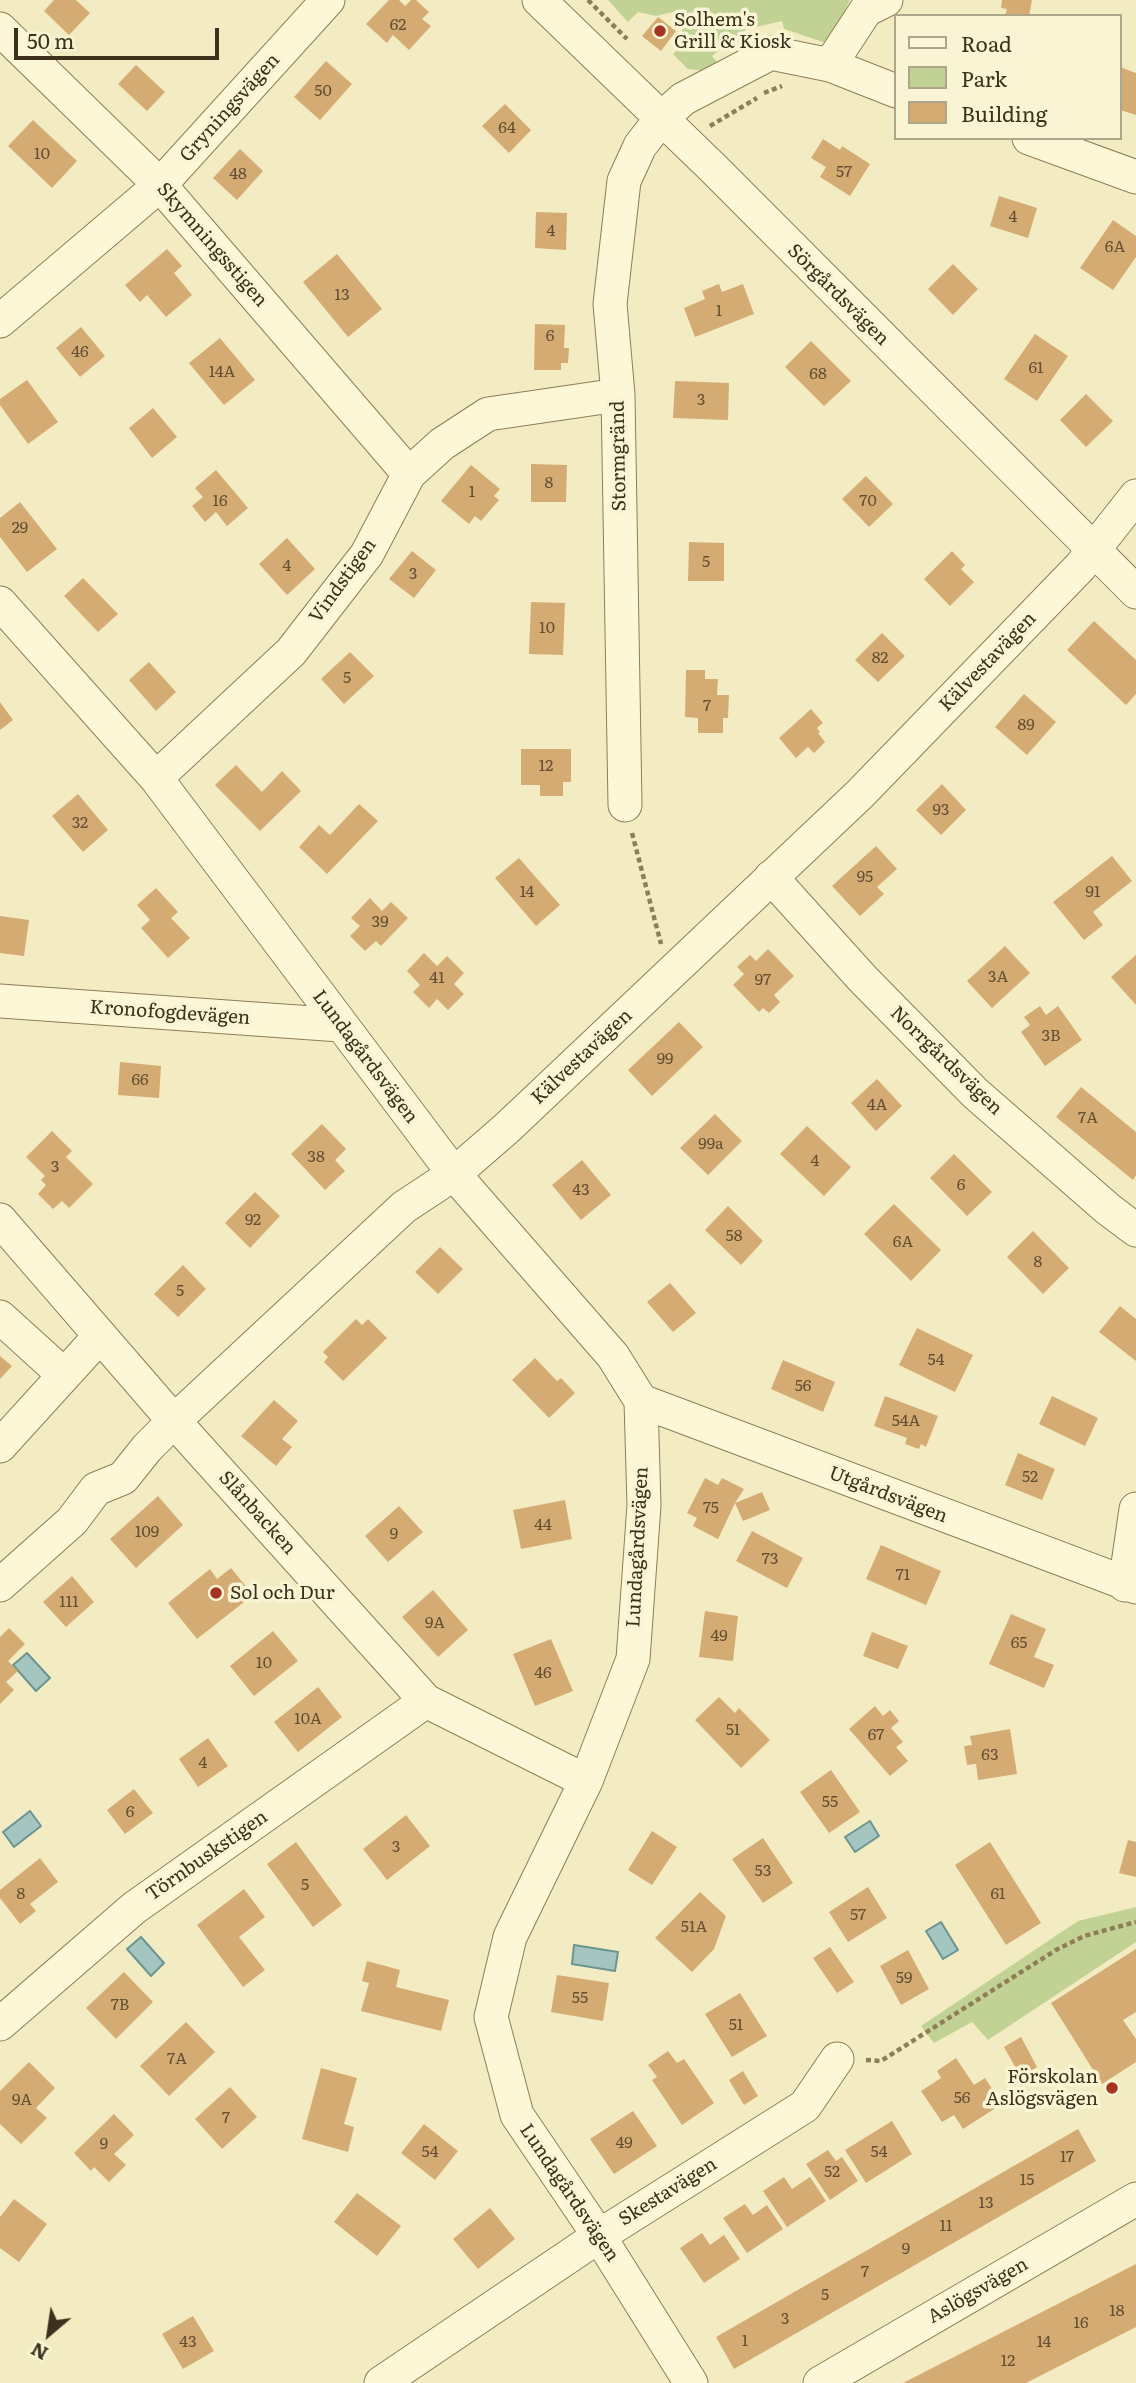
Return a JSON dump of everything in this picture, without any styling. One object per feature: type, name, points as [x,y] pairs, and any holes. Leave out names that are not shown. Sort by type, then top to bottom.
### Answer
[{"type":"street","name":"Gryningsvägen","points":[[0,321],[160,185],[328,0]]},
{"type":"street","name":"Sörgårdsvägen","points":[[542,1],[712,167],[1136,592]]},
{"type":"street","points":[[831,65],[866,10],[881,1]]},
{"type":"street","name":"Skymningsstigen","points":[[0,29],[160,185],[410,474]]},
{"type":"street","name":"Stormgränd","points":[[625,805],[618,395],[610,304],[624,181],[640,146],[661,119],[684,99],[771,53],[831,65],[894,90]]},
{"type":"street","points":[[1034,140],[1136,177]]},
{"type":"street","name":"Vindstigen","points":[[156,778],[290,652],[368,554],[410,474],[442,444],[488,414],[618,395]]},
{"type":"street","name":"Kälvestavägen","points":[[0,1585],[72,1521],[96,1489],[123,1478],[147,1448],[174,1421],[404,1207],[454,1174],[507,1128],[860,794],[1094,551],[1136,496]]},
{"type":"street","name":"Lundagårdsvägen","points":[[0,603],[156,778],[454,1174],[613,1356],[640,1401],[645,1505],[632,1659],[586,1781],[510,1937],[491,2017],[517,2115],[691,2383]]},
{"type":"street","name":"Norrgårdsvägen","points":[[771,877],[862,978],[975,1093],[1108,1209],[1136,1230]]},
{"type":"street","name":"Kronofogdevägen","points":[[0,1002],[340,1025]]},
{"type":"street","name":"Slånbacken","points":[[0,1220],[174,1421],[426,1701],[586,1781]]},
{"type":"street","points":[[0,1317],[64,1375]]},
{"type":"street","points":[[0,1446],[100,1335]]},
{"type":"street","name":"Utgårdsvägen","points":[[640,1401],[1131,1586]]},
{"type":"street","points":[[1131,1586],[1136,1509]]},
{"type":"street","name":"Törnbuskstigen","points":[[0,2024],[134,1908],[426,1701]]},
{"type":"street","name":"Skestavägen","points":[[381,2383],[598,2236],[805,2106],[837,2059]]},
{"type":"street","name":"Aslögsvägen","points":[[820,2383],[1136,2199]]},
{"type":"path","points":[[706,128],[762,94],[787,83]]},
{"type":"path","points":[[625,805],[668,975]]},
{"type":"path","points":[[837,2059],[881,2061],[1056,1950],[1084,1936],[1136,1922]]},
{"type":"green space","points":[[608,0],[850,0],[833,35],[826,43],[784,29],[782,21],[747,29],[712,56],[718,63],[708,71],[688,69],[673,54],[686,42],[682,33],[683,15],[677,11],[656,16],[638,12],[628,22]]},
{"type":"green space","points":[[1136,1907],[1136,1942],[988,2040],[972,2022],[934,2043],[921,2026],[1078,1921]]},
{"type":"water","points":[[27,1653],[50,1678],[36,1691],[13,1665]]},
{"type":"water","points":[[30,1811],[41,1826],[14,1847],[3,1832]]},
{"type":"water","points":[[870,1821],[879,1836],[855,1852],[845,1837]]},
{"type":"water","points":[[941,1922],[958,1950],[943,1959],[926,1931]]},
{"type":"water","points":[[141,1937],[164,1963],[151,1976],[127,1949]]},
{"type":"water","points":[[574,1945],[618,1952],[615,1971],[572,1964]]},
{"type":"building","points":[[54,0],[76,0],[90,13],[69,35],[44,11]]},
{"type":"building","points":[[389,0],[399,0],[405,6],[411,0],[416,0],[429,12],[422,19],[431,26],[409,50],[393,35],[387,43],[366,24]]},
{"type":"building","points":[[1002,0],[1032,0],[1029,14],[1006,14],[1007,9],[1001,8]]},
{"type":"building","points":[[658,17],[676,31],[661,51],[642,36]]},
{"type":"building","points":[[326,61],[352,84],[320,120],[294,97]]},
{"type":"building","points":[[136,65],[165,92],[147,111],[118,84]]},
{"type":"building","points":[[1122,68],[1136,73],[1136,115],[1122,111]]},
{"type":"building","points":[[505,104],[531,130],[509,153],[482,126]]},
{"type":"building","points":[[33,120],[77,161],[52,188],[8,146]]},
{"type":"building","points":[[823,139],[840,150],[842,146],[870,164],[850,196],[820,177],[826,167],[811,158]]},
{"type":"building","points":[[240,149],[263,171],[237,200],[213,178]]},
{"type":"building","points":[[999,196],[1037,208],[1028,238],[990,226]]},
{"type":"building","points":[[536,212],[567,213],[566,250],[535,248]]},
{"type":"building","points":[[1113,220],[1136,236],[1136,257],[1113,290],[1080,268]]},
{"type":"building","points":[[167,249],[182,266],[174,273],[192,295],[166,317],[147,295],[140,302],[125,285]]},
{"type":"building","points":[[337,254],[382,309],[348,337],[303,282]]},
{"type":"building","points":[[953,264],[978,289],[953,315],[928,289]]},
{"type":"building","points":[[719,284],[722,292],[743,284],[754,314],[695,337],[684,308],[705,299],[702,291]]},
{"type":"building","points":[[535,324],[565,325],[564,348],[569,348],[568,363],[561,363],[561,370],[534,370]]},
{"type":"building","points":[[81,327],[105,356],[80,377],[56,348]]},
{"type":"building","points":[[1035,334],[1068,356],[1037,401],[1004,379]]},
{"type":"building","points":[[220,338],[255,380],[224,405],[189,363]]},
{"type":"building","points":[[811,341],[851,381],[824,406],[785,367]]},
{"type":"building","points":[[27,380],[58,422],[28,444],[0,405],[0,399]]},
{"type":"building","points":[[675,381],[729,383],[728,420],[673,418]]},
{"type":"building","points":[[1086,394],[1113,421],[1086,447],[1060,420]]},
{"type":"building","points":[[153,408],[177,437],[152,458],[129,428]]},
{"type":"building","points":[[531,464],[567,465],[566,502],[531,502]]},
{"type":"building","points":[[471,465],[500,489],[494,496],[499,500],[481,521],[475,516],[469,524],[441,501]]},
{"type":"building","points":[[216,470],[248,508],[227,526],[216,512],[205,522],[192,506],[203,497],[195,488]]},
{"type":"building","points":[[866,476],[893,504],[869,527],[842,499]]},
{"type":"building","points":[[20,502],[57,549],[27,572],[0,537],[0,518]]},
{"type":"building","points":[[287,538],[315,569],[287,595],[259,564]]},
{"type":"building","points":[[689,542],[724,543],[724,581],[688,581]]},
{"type":"building","points":[[412,551],[436,570],[414,598],[389,579]]},
{"type":"building","points":[[952,551],[965,565],[961,569],[974,582],[950,606],[924,579]]},
{"type":"building","points":[[83,578],[118,614],[98,632],[64,596]]},
{"type":"building","points":[[531,602],[565,603],[563,655],[529,654]]},
{"type":"building","points":[[1094,621],[1136,660],[1136,694],[1126,705],[1067,650]]},
{"type":"building","points":[[882,633],[905,656],[878,682],[855,660]]},
{"type":"building","points":[[350,652],[374,676],[344,704],[321,679]]},
{"type":"building","points":[[149,662],[176,692],[156,711],[129,680]]},
{"type":"building","points":[[686,670],[705,670],[705,679],[718,679],[717,695],[729,695],[728,718],[723,718],[723,733],[698,733],[698,718],[685,717]]},
{"type":"building","points":[[1024,694],[1056,722],[1027,755],[995,727]]},
{"type":"building","points":[[0,702],[13,720],[0,730]]},
{"type":"building","points":[[811,709],[823,723],[817,728],[825,742],[814,753],[808,747],[796,758],[779,738]]},
{"type":"building","points":[[521,749],[571,749],[571,782],[563,782],[563,796],[540,796],[540,785],[521,785]]},
{"type":"building","points":[[236,765],[262,792],[282,771],[301,791],[260,831],[215,785]]},
{"type":"building","points":[[942,784],[966,810],[941,835],[916,810]]},
{"type":"building","points":[[78,794],[108,830],[83,852],[52,816]]},
{"type":"building","points":[[359,804],[378,821],[327,874],[299,847],[319,825],[330,835]]},
{"type":"building","points":[[876,846],[897,869],[877,887],[884,894],[860,916],[832,886]]},
{"type":"building","points":[[1112,856],[1132,881],[1093,912],[1103,925],[1084,940],[1053,902]]},
{"type":"building","points":[[519,858],[560,905],[536,926],[495,878]]},
{"type":"building","points":[[156,888],[178,912],[171,918],[190,938],[168,958],[141,928],[150,920],[137,905]]},
{"type":"building","points":[[370,898],[382,911],[391,902],[408,918],[381,946],[376,941],[365,951],[350,936],[360,926],[351,918]]},
{"type":"building","points":[[0,916],[29,920],[24,956],[0,953]]},
{"type":"building","points":[[1005,946],[1030,973],[992,1008],[967,981]]},
{"type":"building","points":[[768,949],[794,976],[774,995],[780,1002],[769,1013],[763,1008],[759,1012],[733,985],[744,974],[737,967],[750,955],[756,961]]},
{"type":"building","points":[[424,953],[437,966],[447,956],[464,973],[454,984],[464,994],[448,1010],[437,999],[429,1008],[413,992],[420,985],[407,971]]},
{"type":"building","points":[[1136,955],[1136,1005],[1111,977]]},
{"type":"building","points":[[1040,1006],[1046,1015],[1058,1006],[1082,1040],[1045,1066],[1021,1032],[1030,1025],[1024,1017]]},
{"type":"building","points":[[679,1022],[703,1047],[652,1096],[628,1070]]},
{"type":"building","points":[[120,1062],[161,1066],[159,1098],[118,1095]]},
{"type":"building","points":[[877,1079],[902,1106],[876,1131],[851,1103]]},
{"type":"building","points":[[1081,1087],[1136,1132],[1136,1175],[1133,1180],[1056,1117]]},
{"type":"building","points":[[715,1114],[742,1141],[708,1175],[680,1148]]},
{"type":"building","points":[[322,1124],[346,1149],[335,1160],[345,1171],[325,1190],[291,1154]]},
{"type":"building","points":[[807,1126],[851,1167],[824,1196],[780,1154]]},
{"type":"building","points":[[52,1131],[72,1151],[66,1157],[93,1184],[69,1208],[62,1201],[53,1209],[38,1194],[46,1185],[41,1180],[45,1176],[26,1157]]},
{"type":"building","points":[[954,1154],[992,1192],[967,1216],[930,1178]]},
{"type":"building","points":[[582,1160],[611,1195],[581,1220],[552,1185]]},
{"type":"building","points":[[255,1192],[280,1216],[250,1248],[225,1223]]},
{"type":"building","points":[[894,1204],[941,1250],[911,1281],[864,1234]]},
{"type":"building","points":[[728,1206],[763,1241],[741,1265],[705,1230]]},
{"type":"building","points":[[1033,1231],[1069,1268],[1043,1294],[1007,1257]]},
{"type":"building","points":[[440,1247],[463,1269],[438,1294],[415,1272]]},
{"type":"building","points":[[183,1265],[206,1289],[178,1317],[154,1294]]},
{"type":"building","points":[[670,1283],[696,1313],[673,1332],[647,1302]]},
{"type":"building","points":[[1120,1306],[1136,1319],[1136,1361],[1099,1332]]},
{"type":"building","points":[[356,1319],[362,1325],[368,1319],[387,1338],[343,1381],[324,1362],[328,1357],[323,1352]]},
{"type":"building","points":[[917,1328],[973,1355],[955,1392],[899,1365]]},
{"type":"building","points":[[0,1356],[12,1366],[0,1379]]},
{"type":"building","points":[[535,1358],[557,1381],[561,1378],[575,1393],[549,1418],[512,1380]]},
{"type":"building","points":[[783,1360],[835,1382],[823,1412],[771,1389]]},
{"type":"building","points":[[885,1396],[938,1416],[926,1447],[921,1444],[919,1449],[905,1444],[907,1438],[874,1426]]},
{"type":"building","points":[[1052,1396],[1098,1418],[1085,1446],[1039,1424]]},
{"type":"building","points":[[274,1400],[298,1421],[282,1439],[292,1447],[276,1466],[241,1436]]},
{"type":"building","points":[[1018,1453],[1055,1469],[1042,1500],[1005,1485]]},
{"type":"building","points":[[705,1478],[718,1485],[722,1478],[744,1489],[718,1539],[693,1526],[697,1518],[687,1513]]},
{"type":"building","points":[[762,1492],[770,1510],[743,1521],[735,1503]]},
{"type":"building","points":[[158,1496],[183,1525],[136,1568],[110,1539]]},
{"type":"building","points":[[565,1500],[572,1539],[521,1549],[513,1510]]},
{"type":"building","points":[[399,1506],[423,1532],[388,1562],[365,1536]]},
{"type":"building","points":[[752,1531],[803,1558],[787,1588],[736,1561]]},
{"type":"building","points":[[881,1545],[941,1571],[926,1605],[866,1579]]},
{"type":"building","points":[[231,1568],[253,1595],[197,1639],[168,1603],[210,1569],[217,1579]]},
{"type":"building","points":[[72,1576],[94,1602],[66,1627],[43,1602]]},
{"type":"building","points":[[433,1590],[468,1630],[438,1657],[402,1617]]},
{"type":"building","points":[[705,1611],[738,1616],[733,1661],[699,1657]]},
{"type":"building","points":[[1011,1614],[1046,1629],[1034,1657],[1054,1665],[1044,1688],[989,1664]]},
{"type":"building","points":[[9,1628],[25,1644],[8,1661],[18,1671],[6,1682],[14,1690],[0,1704],[0,1637]]},
{"type":"building","points":[[273,1631],[298,1661],[254,1696],[230,1666]]},
{"type":"building","points":[[872,1632],[908,1646],[898,1669],[863,1656]]},
{"type":"building","points":[[551,1639],[573,1691],[535,1706],[513,1654]]},
{"type":"building","points":[[318,1687],[342,1717],[298,1752],[274,1722]]},
{"type":"building","points":[[719,1697],[735,1713],[739,1708],[770,1740],[741,1768],[695,1720]]},
{"type":"building","points":[[875,1706],[883,1716],[890,1710],[899,1721],[891,1728],[903,1742],[896,1747],[908,1761],[890,1776],[849,1729]]},
{"type":"building","points":[[1010,1729],[1017,1774],[978,1780],[976,1764],[967,1765],[964,1746],[972,1745],[970,1736]]},
{"type":"building","points":[[208,1738],[228,1766],[198,1787],[179,1759]]},
{"type":"building","points":[[831,1770],[860,1812],[829,1833],[800,1792]]},
{"type":"building","points":[[134,1789],[153,1813],[125,1834],[107,1810]]},
{"type":"building","points":[[406,1815],[430,1846],[387,1880],[363,1849]]},
{"type":"building","points":[[652,1831],[677,1847],[652,1885],[628,1870]]},
{"type":"building","points":[[763,1838],[793,1883],[763,1903],[732,1859]]},
{"type":"building","points":[[1128,1840],[1136,1842],[1136,1877],[1119,1873]]},
{"type":"building","points":[[296,1842],[342,1905],[313,1927],[267,1864]]},
{"type":"building","points":[[990,1842],[1041,1923],[1006,1945],[955,1865]]},
{"type":"building","points":[[40,1858],[58,1882],[30,1904],[36,1911],[20,1924],[0,1898],[0,1890]]},
{"type":"building","points":[[868,1887],[887,1918],[848,1942],[829,1912]]},
{"type":"building","points":[[244,1889],[265,1917],[239,1937],[265,1970],[243,1987],[197,1925]]},
{"type":"building","points":[[700,1892],[726,1916],[714,1949],[692,1972],[655,1938]]},
{"type":"building","points":[[830,1947],[854,1982],[837,1993],[813,1958]]},
{"type":"building","points":[[1136,1949],[1136,2012],[1123,2020],[1136,2039],[1136,2062],[1102,2084],[1051,2003]]},
{"type":"building","points":[[908,1950],[929,1989],[901,2005],[880,1966]]},
{"type":"building","points":[[367,1961],[400,1970],[396,1987],[449,2000],[441,2031],[361,2011],[369,1983],[362,1981]]},
{"type":"building","points":[[124,1972],[153,2002],[116,2039],[86,2008]]},
{"type":"building","points":[[557,1975],[609,1983],[603,2021],[551,2012]]},
{"type":"building","points":[[740,1993],[767,2036],[732,2057],[705,2014]]},
{"type":"building","points":[[186,2022],[215,2052],[169,2096],[140,2066]]},
{"type":"building","points":[[1021,2037],[1037,2067],[1021,2077],[1004,2047]]},
{"type":"building","points":[[668,2051],[677,2063],[684,2059],[714,2103],[682,2125],[652,2080],[657,2077],[648,2065]]},
{"type":"building","points":[[956,2058],[974,2085],[985,2078],[1002,2104],[963,2129],[954,2115],[942,2122],[921,2091],[941,2078],[937,2071]]},
{"type":"building","points":[[29,2062],[55,2088],[36,2108],[47,2118],[21,2144],[0,2124],[0,2091]]},
{"type":"building","points":[[321,2068],[357,2078],[344,2124],[354,2127],[348,2152],[302,2139]]},
{"type":"building","points":[[743,2071],[758,2096],[744,2105],[729,2080]]},
{"type":"building","points":[[230,2087],[257,2117],[222,2149],[195,2119]]},
{"type":"building","points":[[633,2111],[657,2146],[614,2174],[590,2139]]},
{"type":"building","points":[[114,2114],[134,2135],[114,2154],[126,2165],[109,2182],[94,2167],[91,2171],[74,2153]]},
{"type":"building","points":[[892,2121],[912,2154],[866,2183],[845,2150]]},
{"type":"building","points":[[424,2124],[458,2151],[435,2180],[401,2153]]},
{"type":"building","points":[[1078,2129],[1096,2161],[734,2369],[716,2337]]},
{"type":"building","points":[[828,2150],[836,2161],[842,2157],[858,2181],[830,2200],[806,2164]]},
{"type":"building","points":[[784,2177],[792,2189],[810,2177],[826,2201],[787,2227],[763,2191]]},
{"type":"building","points":[[357,2193],[401,2226],[377,2256],[334,2222]]},
{"type":"building","points":[[14,2199],[47,2224],[19,2262],[0,2248],[0,2217]]},
{"type":"building","points":[[745,2204],[753,2215],[767,2205],[783,2229],[747,2253],[723,2218]]},
{"type":"building","points":[[490,2208],[515,2239],[478,2269],[453,2239]]},
{"type":"building","points":[[702,2233],[710,2245],[724,2235],[740,2259],[704,2283],[680,2248]]},
{"type":"building","points":[[1136,2264],[1136,2327],[1026,2383],[903,2383]]},
{"type":"building","points":[[193,2316],[214,2351],[183,2369],[162,2334]]},
{"type":"place","name":"Solhem's Grill & Kiosk","points":[[660,31]]},
{"type":"place","name":"Sol och Dur","points":[[216,1593]]},
{"type":"place","name":"Förskolan Aslögsvägen","points":[[1112,2088]]}]
